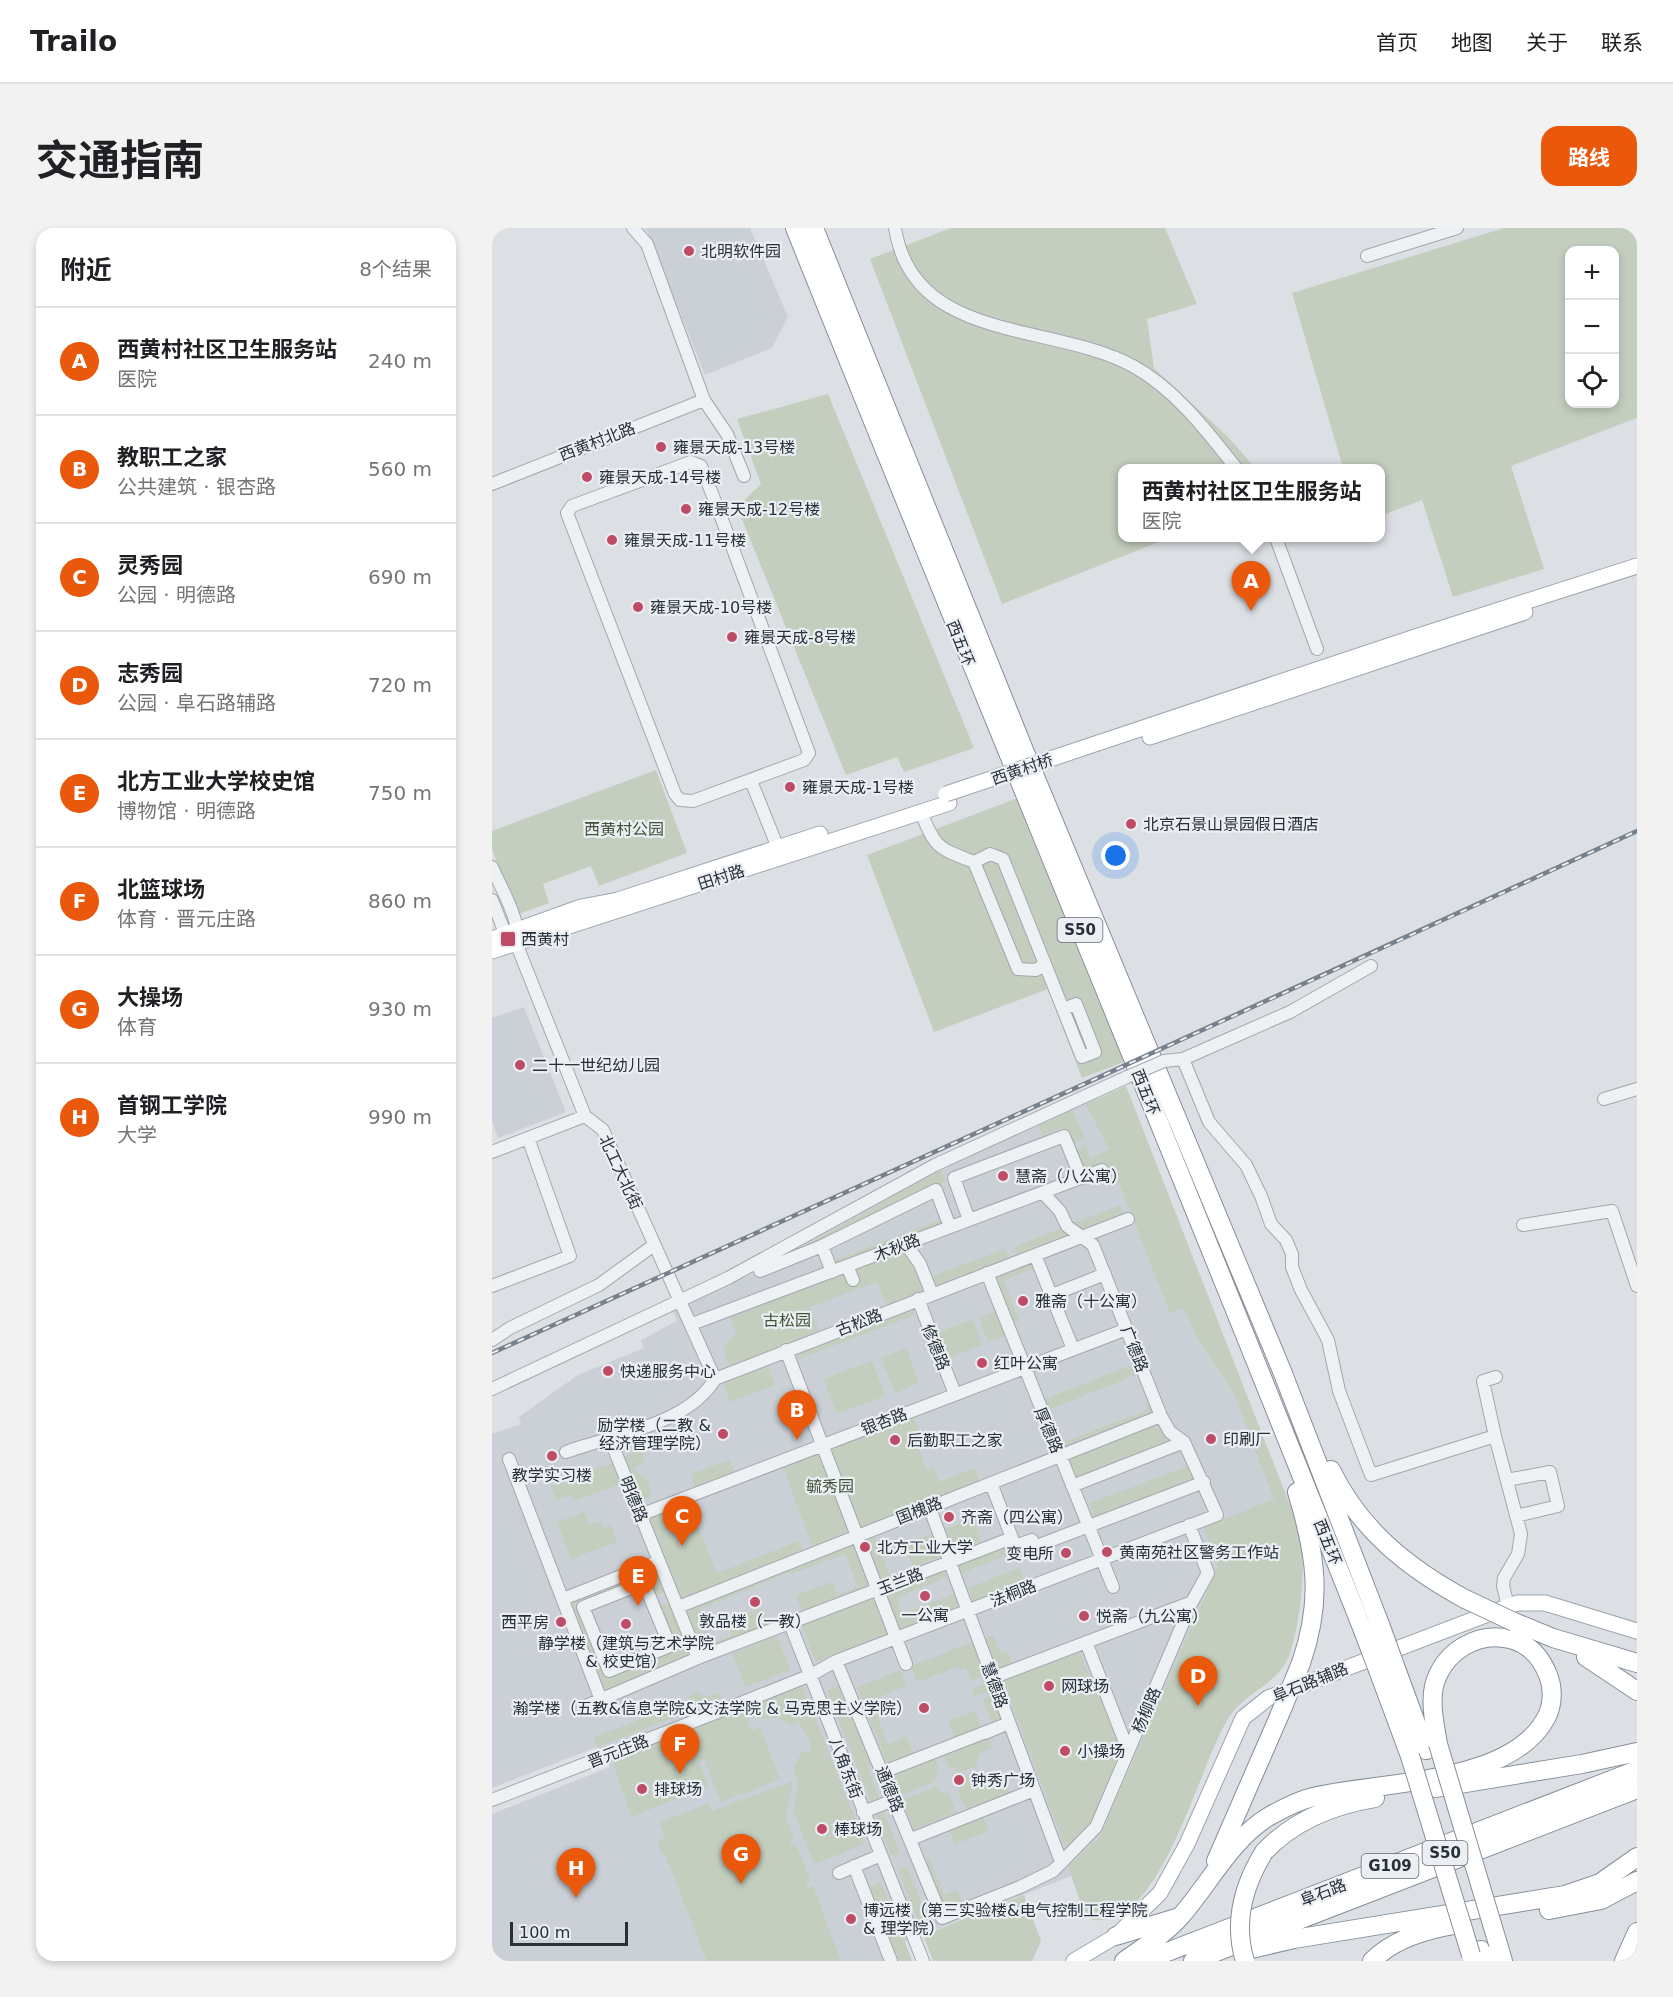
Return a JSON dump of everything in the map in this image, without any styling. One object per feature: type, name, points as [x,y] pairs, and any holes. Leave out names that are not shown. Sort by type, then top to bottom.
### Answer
[{"type":"highway","name":"西五环","points":[[795,228],[1133,1075],[1373,1630]]},
{"type":"highway","name":"西五环","points":[[814,228],[1024,750],[1282,1371],[1386,1667],[1425,1750],[1485,1955]]},
{"type":"highway","points":[[1282,1371],[1338,1485],[1360,1518],[1379,1539],[1432,1581],[1466,1599],[1511,1614],[1606,1668],[1637,1691]]},
{"type":"highway","points":[[1201,1891],[1280,1714],[1301,1663],[1313,1621],[1316,1594],[1311,1540],[1264,1378]]},
{"type":"highway","points":[[1124,1961],[1160,1936],[1180,1917],[1251,1831],[1287,1807],[1312,1798],[1402,1783],[1463,1770],[1501,1759],[1517,1751],[1543,1725],[1550,1709],[1552,1694],[1550,1678],[1534,1652],[1520,1641],[1500,1636],[1481,1638],[1464,1645],[1449,1657],[1434,1687],[1433,1711],[1425,1750],[1485,1955]]},
{"type":"highway","points":[[1553,1638],[1637,1663]]},
{"type":"highway","points":[[1245,1961],[1240,1933],[1240,1914],[1250,1874],[1264,1852],[1278,1837],[1294,1826],[1338,1806],[1582,1764],[1637,1752]]},
{"type":"highway","name":"阜石路","points":[[1144,1961],[1637,1770]]},
{"type":"highway","name":"阜石路","points":[[1193,1961],[1637,1789]]},
{"type":"highway","points":[[1201,1961],[1294,1939],[1564,1895],[1600,1882],[1619,1872],[1637,1857]]},
{"type":"highway","points":[[1372,1961],[1395,1944],[1416,1934],[1440,1927],[1601,1900],[1637,1881]]},
{"type":"highway","points":[[1116,1936],[1180,1917]]},
{"type":"highway","points":[[1624,1961],[1637,1932]]},
{"type":"main road","points":[[1100,748],[1418,636],[1637,566]]},
{"type":"main road","points":[[1100,748],[1637,575]]},
{"type":"main road","name":"西黄村桥","points":[[947,799],[1100,748]]},
{"type":"main road","name":"田村路","points":[[504,936],[921,812],[947,799]]},
{"type":"main road","name":"田村路","points":[[492,951],[504,936],[581,907],[618,900],[777,848],[947,799]]},
{"type":"main road","name":"阜石路辅路","points":[[1074,1961],[1116,1936],[1160,1893],[1187,1844],[1243,1718],[1255,1706],[1287,1690],[1511,1614],[1517,1603],[1545,1603],[1637,1631]]},
{"type":"street","points":[[633,228],[647,244],[704,400],[727,434],[744,476]]},
{"type":"street","points":[[895,228],[905,260],[915,276],[933,297],[947,307],[973,320],[1060,339],[1132,366],[1161,386],[1206,429],[1233,464]]},
{"type":"street","points":[[1367,256],[1457,228]]},
{"type":"street","name":"西黄村北路","points":[[492,484],[704,400]]},
{"type":"street","points":[[691,462],[701,466],[809,753],[804,760],[751,781],[693,801],[680,800],[675,794],[581,553],[567,513],[572,506],[691,462]]},
{"type":"street","points":[[1278,542],[1317,649]]},
{"type":"street","points":[[751,781],[777,848]]},
{"type":"street","points":[[921,812],[933,842],[947,852],[974,862],[990,854],[1003,859],[1063,1009]]},
{"type":"street","points":[[974,862],[1018,969],[1036,970],[1046,964]]},
{"type":"street","points":[[492,867],[504,936]]},
{"type":"street","points":[[492,900],[504,936]]},
{"type":"street","name":"北工大北街","points":[[504,936],[585,1116],[603,1130],[654,1245],[683,1302],[715,1379]]},
{"type":"street","points":[[492,1389],[683,1302],[935,1165],[1164,1061],[1183,1059],[1290,1012],[1371,966]]},
{"type":"street","points":[[1183,1059],[1209,1122],[1246,1165],[1271,1224],[1286,1240],[1292,1254],[1292,1267],[1301,1290],[1328,1340],[1339,1391],[1371,1475],[1495,1436]]},
{"type":"street","points":[[1604,1099],[1637,1089]]},
{"type":"street","points":[[492,1152],[585,1116]]},
{"type":"street","points":[[969,1220],[954,1178],[1064,1136],[1081,1178]]},
{"type":"street","points":[[492,1286],[570,1256],[528,1138]]},
{"type":"street","name":"木秋路","points":[[692,1324],[1102,1170]]},
{"type":"street","points":[[760,1271],[822,1246],[936,1190],[950,1227]]},
{"type":"street","name":"广德路","points":[[1043,1193],[1060,1211],[1067,1226],[1093,1245],[1161,1416],[1170,1432],[1184,1442],[1217,1515]]},
{"type":"street","points":[[1523,1225],[1612,1211],[1637,1286]]},
{"type":"street","name":"古松路","points":[[566,1452],[589,1443],[610,1440],[683,1408],[710,1389],[715,1379],[1128,1219]]},
{"type":"street","points":[[906,1244],[920,1264],[932,1294]]},
{"type":"street","points":[[492,1340],[510,1328],[600,1285],[654,1245]]},
{"type":"street","points":[[822,1246],[832,1272]]},
{"type":"street","points":[[1035,1255],[1073,1349]]},
{"type":"street","points":[[847,1266],[852,1280]]},
{"type":"street","name":"厚德路","points":[[987,1273],[1113,1587]]},
{"type":"street","points":[[1052,1295],[1105,1274]]},
{"type":"street","name":"修德路","points":[[918,1299],[955,1394]]},
{"type":"street","name":"银杏路","points":[[640,1515],[1127,1329]]},
{"type":"street","points":[[786,1350],[906,1664]]},
{"type":"street","points":[[1496,1377],[1483,1381],[1521,1534],[1518,1554],[1503,1586],[1511,1614]]},
{"type":"street","name":"国槐路","points":[[653,1604],[675,1602],[856,1535],[1161,1416]]},
{"type":"street","name":"明德路","points":[[610,1440],[698,1658]]},
{"type":"street","points":[[1072,1486],[1184,1442]]},
{"type":"street","points":[[509,1459],[601,1700]]},
{"type":"street","points":[[1507,1480],[1550,1472],[1558,1506],[1516,1516]]},
{"type":"street","points":[[991,1483],[1015,1546],[1032,1540],[1034,1547],[1204,1482]]},
{"type":"street","name":"慧德路","points":[[929,1506],[1061,1863]]},
{"type":"street","name":"法桐路","points":[[811,1675],[836,1661],[1217,1515]]},
{"type":"street","name":"杨柳路","points":[[942,1918],[1020,1887],[1053,1871],[1096,1827],[1191,1602],[1208,1573],[1189,1525]]},
{"type":"street","name":"玉兰路","points":[[588,1705],[698,1658],[1012,1538]]},
{"type":"street","points":[[563,1599],[659,1561]]},
{"type":"street","points":[[644,1583],[653,1604],[670,1646],[609,1671],[583,1607],[644,1583]]},
{"type":"street","points":[[992,1678],[1191,1602]]},
{"type":"street","name":"八角东街","points":[[790,1624],[922,1961]]},
{"type":"street","points":[[1086,1642],[1128,1750]]},
{"type":"street","name":"通德路","points":[[836,1661],[942,1918]]},
{"type":"street","name":"晋元庄路","points":[[492,1800],[811,1675]]},
{"type":"street","points":[[883,1772],[1009,1724]]},
{"type":"street","points":[[985,1733],[1009,1724]]},
{"type":"street","points":[[911,1839],[1034,1790]]},
{"type":"street","points":[[863,1812],[894,1800]]},
{"type":"street","points":[[839,1873],[880,1855]]},
{"type":"street","points":[[854,1866],[891,1961]]},
{"type":"shaded area","name":"北明软件园","points":[[646,228],[750,228],[788,317],[772,348],[705,375]]},
{"type":"shaded area","name":"二十一世纪幼儿园","points":[[524,1007],[566,1112],[498,1138],[492,1121],[492,1018]]},
{"type":"shaded area","name":"北方工业大学","points":[[1097,1098],[1196,1336],[1234,1394],[1275,1499],[1203,1527],[1218,1566],[1100,1836],[1068,1867],[1071,1876],[905,1942],[912,1961],[492,1961],[492,1814],[610,1767],[597,1747],[492,1788],[492,1434],[521,1424],[519,1417],[578,1375],[644,1348],[641,1340],[677,1321],[672,1309],[756,1272],[941,1170]]},
{"type":"green space","points":[[951,228],[1165,228],[1197,304],[1147,319],[1154,368],[1230,439],[1252,464],[1118,464],[1118,542],[1159,542],[1002,604],[870,259]]},
{"type":"green space","points":[[1504,228],[1637,228],[1637,418],[1511,466],[1544,569],[1453,597],[1422,500],[1385,514],[1385,464],[1342,464],[1292,293]]},
{"type":"green space","points":[[828,394],[974,748],[904,772],[897,757],[846,775],[737,507],[761,484],[737,419]]},
{"type":"green space","name":"西黄村公园","points":[[656,770],[687,853],[599,886],[591,866],[543,884],[549,903],[516,915],[492,849],[492,831]]},
{"type":"green space","points":[[1023,796],[1124,1062],[1082,1078],[1048,989],[934,1032],[867,855]]},
{"type":"green space","points":[[1126,1086],[1296,1519],[1303,1562],[1299,1612],[1293,1643],[1284,1665],[1271,1680],[1232,1713],[1220,1735],[1176,1838],[1158,1873],[1138,1900],[1115,1917],[1090,1919],[1082,1907],[1068,1867],[1100,1836],[1218,1566],[1203,1527],[1274,1499],[1234,1394],[1196,1336],[1184,1308],[1170,1313],[1119,1183],[1103,1166],[1083,1174],[1074,1152],[1085,1145],[1091,1158],[1109,1149],[1086,1104]]},
{"type":"green space","points":[[1072,1110],[1085,1138],[1072,1145],[1063,1127],[1042,1136],[1038,1126]]},
{"type":"green space","points":[[941,1170],[946,1181],[821,1244],[763,1268]]},
{"type":"green space","points":[[1120,1205],[1124,1217],[1084,1232],[1072,1224]]},
{"type":"green space","points":[[942,1219],[944,1226],[835,1267],[832,1261]]},
{"type":"green space","points":[[1062,1228],[1073,1237],[1018,1258],[1014,1247]]},
{"type":"green space","points":[[1005,1249],[1009,1261],[937,1288],[933,1276]]},
{"type":"green space","name":"古松园","points":[[905,1250],[916,1265],[927,1292],[887,1307],[877,1282],[810,1307],[820,1333],[730,1367],[723,1348],[736,1334],[730,1318]]},
{"type":"green space","points":[[1030,1260],[1034,1268],[1004,1280],[1019,1320],[1010,1324],[991,1275]]},
{"type":"green space","points":[[913,1310],[915,1315],[798,1359],[796,1355]]},
{"type":"green space","points":[[996,1311],[1006,1336],[988,1342],[979,1318]]},
{"type":"green space","points":[[973,1319],[982,1345],[946,1359],[936,1334]]},
{"type":"green space","points":[[906,1348],[919,1383],[895,1393],[881,1358]]},
{"type":"green space","points":[[872,1361],[885,1396],[837,1414],[824,1379]]},
{"type":"green space","points":[[767,1364],[775,1385],[730,1402],[722,1381]]},
{"type":"green space","points":[[1134,1364],[1138,1374],[1048,1410],[1043,1400]]},
{"type":"green space","points":[[1151,1400],[1157,1414],[1064,1450],[1061,1443],[1147,1410],[1145,1402]]},
{"type":"green space","name":"毓秀园","points":[[913,1416],[922,1438],[916,1441],[927,1470],[933,1468],[939,1482],[975,1468],[980,1483],[861,1529],[856,1516],[845,1520],[849,1534],[813,1548],[782,1464]]},
{"type":"green space","points":[[1162,1423],[1169,1442],[1074,1479],[1067,1460]]},
{"type":"green space","points":[[642,1449],[644,1463],[633,1468],[649,1483],[651,1497],[644,1500],[633,1485],[621,1458]]},
{"type":"green space","points":[[729,1460],[735,1474],[696,1489],[691,1474]]},
{"type":"green space","points":[[612,1463],[620,1484],[574,1501],[571,1495],[556,1500],[551,1486]]},
{"type":"green space","points":[[1189,1466],[1197,1479],[1095,1518],[1089,1503]]},
{"type":"green space","points":[[688,1503],[717,1573],[799,1541],[804,1552],[681,1601],[648,1519]]},
{"type":"green space","points":[[584,1512],[589,1525],[600,1521],[603,1528],[611,1525],[617,1542],[571,1559],[557,1522]]},
{"type":"green space","points":[[973,1518],[981,1541],[913,1567],[904,1545]]},
{"type":"green space","points":[[872,1532],[890,1577],[878,1582],[860,1537]]},
{"type":"green space","points":[[853,1542],[871,1588],[804,1614],[797,1598],[799,1594],[832,1582],[837,1595],[858,1587],[845,1554],[791,1574],[789,1572],[699,1610],[712,1643],[732,1636],[727,1621],[759,1609],[763,1611],[769,1627],[702,1652],[686,1609]]},
{"type":"green space","points":[[1009,1544],[1013,1553],[962,1573],[958,1564]]},
{"type":"green space","points":[[658,1565],[668,1591],[653,1597],[646,1579],[580,1606],[607,1675],[673,1648],[657,1607],[672,1601],[695,1657],[602,1696],[565,1600]]},
{"type":"green space","points":[[1019,1568],[1024,1581],[973,1601],[968,1588]]},
{"type":"green space","points":[[945,1569],[947,1577],[896,1598],[902,1614],[954,1594],[959,1607],[897,1631],[882,1594]]},
{"type":"green space","points":[[873,1597],[888,1635],[816,1662],[801,1624]]},
{"type":"green space","points":[[993,1635],[1000,1653],[1007,1651],[1012,1666],[994,1672],[982,1639]]},
{"type":"green space","points":[[777,1636],[790,1670],[745,1687],[732,1653]]},
{"type":"green space","points":[[973,1642],[986,1675],[971,1681],[966,1668],[960,1670],[958,1667],[917,1682],[911,1666]]},
{"type":"green space","points":[[1080,1652],[1095,1690],[1099,1689],[1122,1747],[1092,1823],[1066,1850],[1003,1681]]},
{"type":"green space","points":[[901,1670],[907,1686],[871,1700],[888,1744],[907,1737],[914,1755],[888,1765],[857,1687]]},
{"type":"green space","points":[[988,1682],[1003,1723],[993,1727],[983,1700],[988,1697],[987,1692],[975,1696],[972,1689]]},
{"type":"green space","points":[[802,1685],[865,1844],[814,1864],[793,1810],[798,1782],[793,1769],[802,1752],[810,1752],[810,1742],[798,1720],[792,1725],[777,1718],[758,1719],[752,1705]]},
{"type":"green space","points":[[842,1685],[874,1764],[867,1767],[879,1798],[871,1801],[827,1691]]},
{"type":"green space","points":[[696,1691],[707,1697],[720,1693],[723,1699],[597,1747],[594,1737],[690,1701],[689,1697]]},
{"type":"green space","points":[[743,1710],[751,1731],[760,1727],[780,1779],[721,1802],[704,1759],[699,1762],[708,1785],[632,1817],[612,1760]]},
{"type":"green space","points":[[975,1711],[982,1730],[955,1740],[948,1721]]},
{"type":"green space","points":[[988,1735],[993,1748],[980,1753],[976,1766],[960,1772],[948,1766],[942,1752]]},
{"type":"green space","points":[[934,1756],[939,1769],[934,1782],[900,1795],[891,1772]]},
{"type":"green space","points":[[978,1771],[990,1780],[1004,1776],[1010,1792],[966,1809],[958,1791],[962,1784],[962,1777]]},
{"type":"green space","points":[[793,1781],[786,1817],[794,1840],[790,1842],[791,1846],[796,1844],[810,1880],[806,1883],[808,1888],[813,1886],[841,1961],[707,1961],[665,1854],[662,1855],[657,1842],[665,1838],[659,1823],[709,1803],[712,1811]]},
{"type":"green space","points":[[936,1787],[942,1793],[949,1794],[956,1813],[914,1829],[902,1800]]},
{"type":"green space","points":[[884,1812],[900,1853],[891,1856],[876,1815]]},
{"type":"green space","points":[[983,1816],[989,1831],[955,1844],[949,1829]]},
{"type":"green space","points":[[929,1858],[944,1895],[957,1890],[964,1906],[943,1914],[922,1861]]},
{"type":"green space","points":[[907,1866],[932,1932],[1024,1895],[1041,1941],[1032,1961],[933,1961],[898,1869]]},
{"type":"green space","points":[[881,1882],[912,1961],[896,1961],[867,1888]]},
{"type":"railway","points":[[492,1353],[1637,831]]},
{"type":"place","name":"北明软件园","points":[[689,251]]},
{"type":"place","name":"雍景天成-13号楼","points":[[661,447]]},
{"type":"place","name":"雍景天成-14号楼","points":[[587,477]]},
{"type":"place","name":"雍景天成-12号楼","points":[[686,509]]},
{"type":"place","name":"雍景天成-11号楼","points":[[612,540]]},
{"type":"place","name":"雍景天成-10号楼","points":[[638,607]]},
{"type":"place","name":"西黄村社区卫生服务站","points":[[1251,611]]},
{"type":"place","name":"雍景天成-8号楼","points":[[732,637]]},
{"type":"place","name":"雍景天成-1号楼","points":[[790,787]]},
{"type":"place","name":"北京石景山景园假日酒店","points":[[1131,824]]},
{"type":"place","name":"西黄村","points":[[508,939]]},
{"type":"place","name":"二十一世纪幼儿园","points":[[520,1065]]},
{"type":"place","name":"慧斋（八公寓）","points":[[1003,1176]]},
{"type":"place","name":"雅斋（十公寓）","points":[[1023,1301]]},
{"type":"place","name":"红叶公寓","points":[[982,1363]]},
{"type":"place","name":"快递服务中心","points":[[608,1371]]},
{"type":"place","name":"励学楼（二教 & 经济管理学院）","points":[[723,1434]]},
{"type":"place","name":"印刷厂","points":[[1211,1439]]},
{"type":"place","name":"教职工之家","points":[[797,1440]]},
{"type":"place","name":"后勤职工之家","points":[[895,1440]]},
{"type":"place","name":"教学实习楼","points":[[552,1456]]},
{"type":"place","name":"齐斋（四公寓）","points":[[949,1517]]},
{"type":"place","name":"灵秀园","points":[[682,1546]]},
{"type":"place","name":"北方工业大学","points":[[865,1547]]},
{"type":"place","name":"黄南苑社区警务工作站","points":[[1107,1552]]},
{"type":"place","name":"变电所","points":[[1066,1553]]},
{"type":"place","name":"一公寓","points":[[925,1596]]},
{"type":"place","name":"敦品楼（一教）","points":[[755,1602]]},
{"type":"place","name":"北方工业大学校史馆","points":[[638,1606]]},
{"type":"place","name":"悦斋（九公寓）","points":[[1084,1616]]},
{"type":"place","name":"西平房","points":[[561,1622]]},
{"type":"place","name":"静学楼（建筑与艺术学院 & 校史馆）","points":[[626,1624]]},
{"type":"place","name":"网球场","points":[[1049,1686]]},
{"type":"place","name":"志秀园","points":[[1198,1706]]},
{"type":"place","name":"瀚学楼（五教&信息学院&文法学院 & 马克思主义学院）","points":[[924,1708]]},
{"type":"place","name":"小操场","points":[[1065,1751]]},
{"type":"place","name":"北篮球场","points":[[680,1774]]},
{"type":"place","name":"钟秀广场","points":[[959,1780]]},
{"type":"place","name":"排球场","points":[[642,1789]]},
{"type":"place","name":"棒球场","points":[[822,1829]]},
{"type":"place","name":"大操场","points":[[741,1884]]},
{"type":"place","name":"首钢工学院","points":[[576,1898]]},
{"type":"place","name":"博远楼（第三实验楼&电气控制工程学院 & 理学院）","points":[[851,1919]]}]
